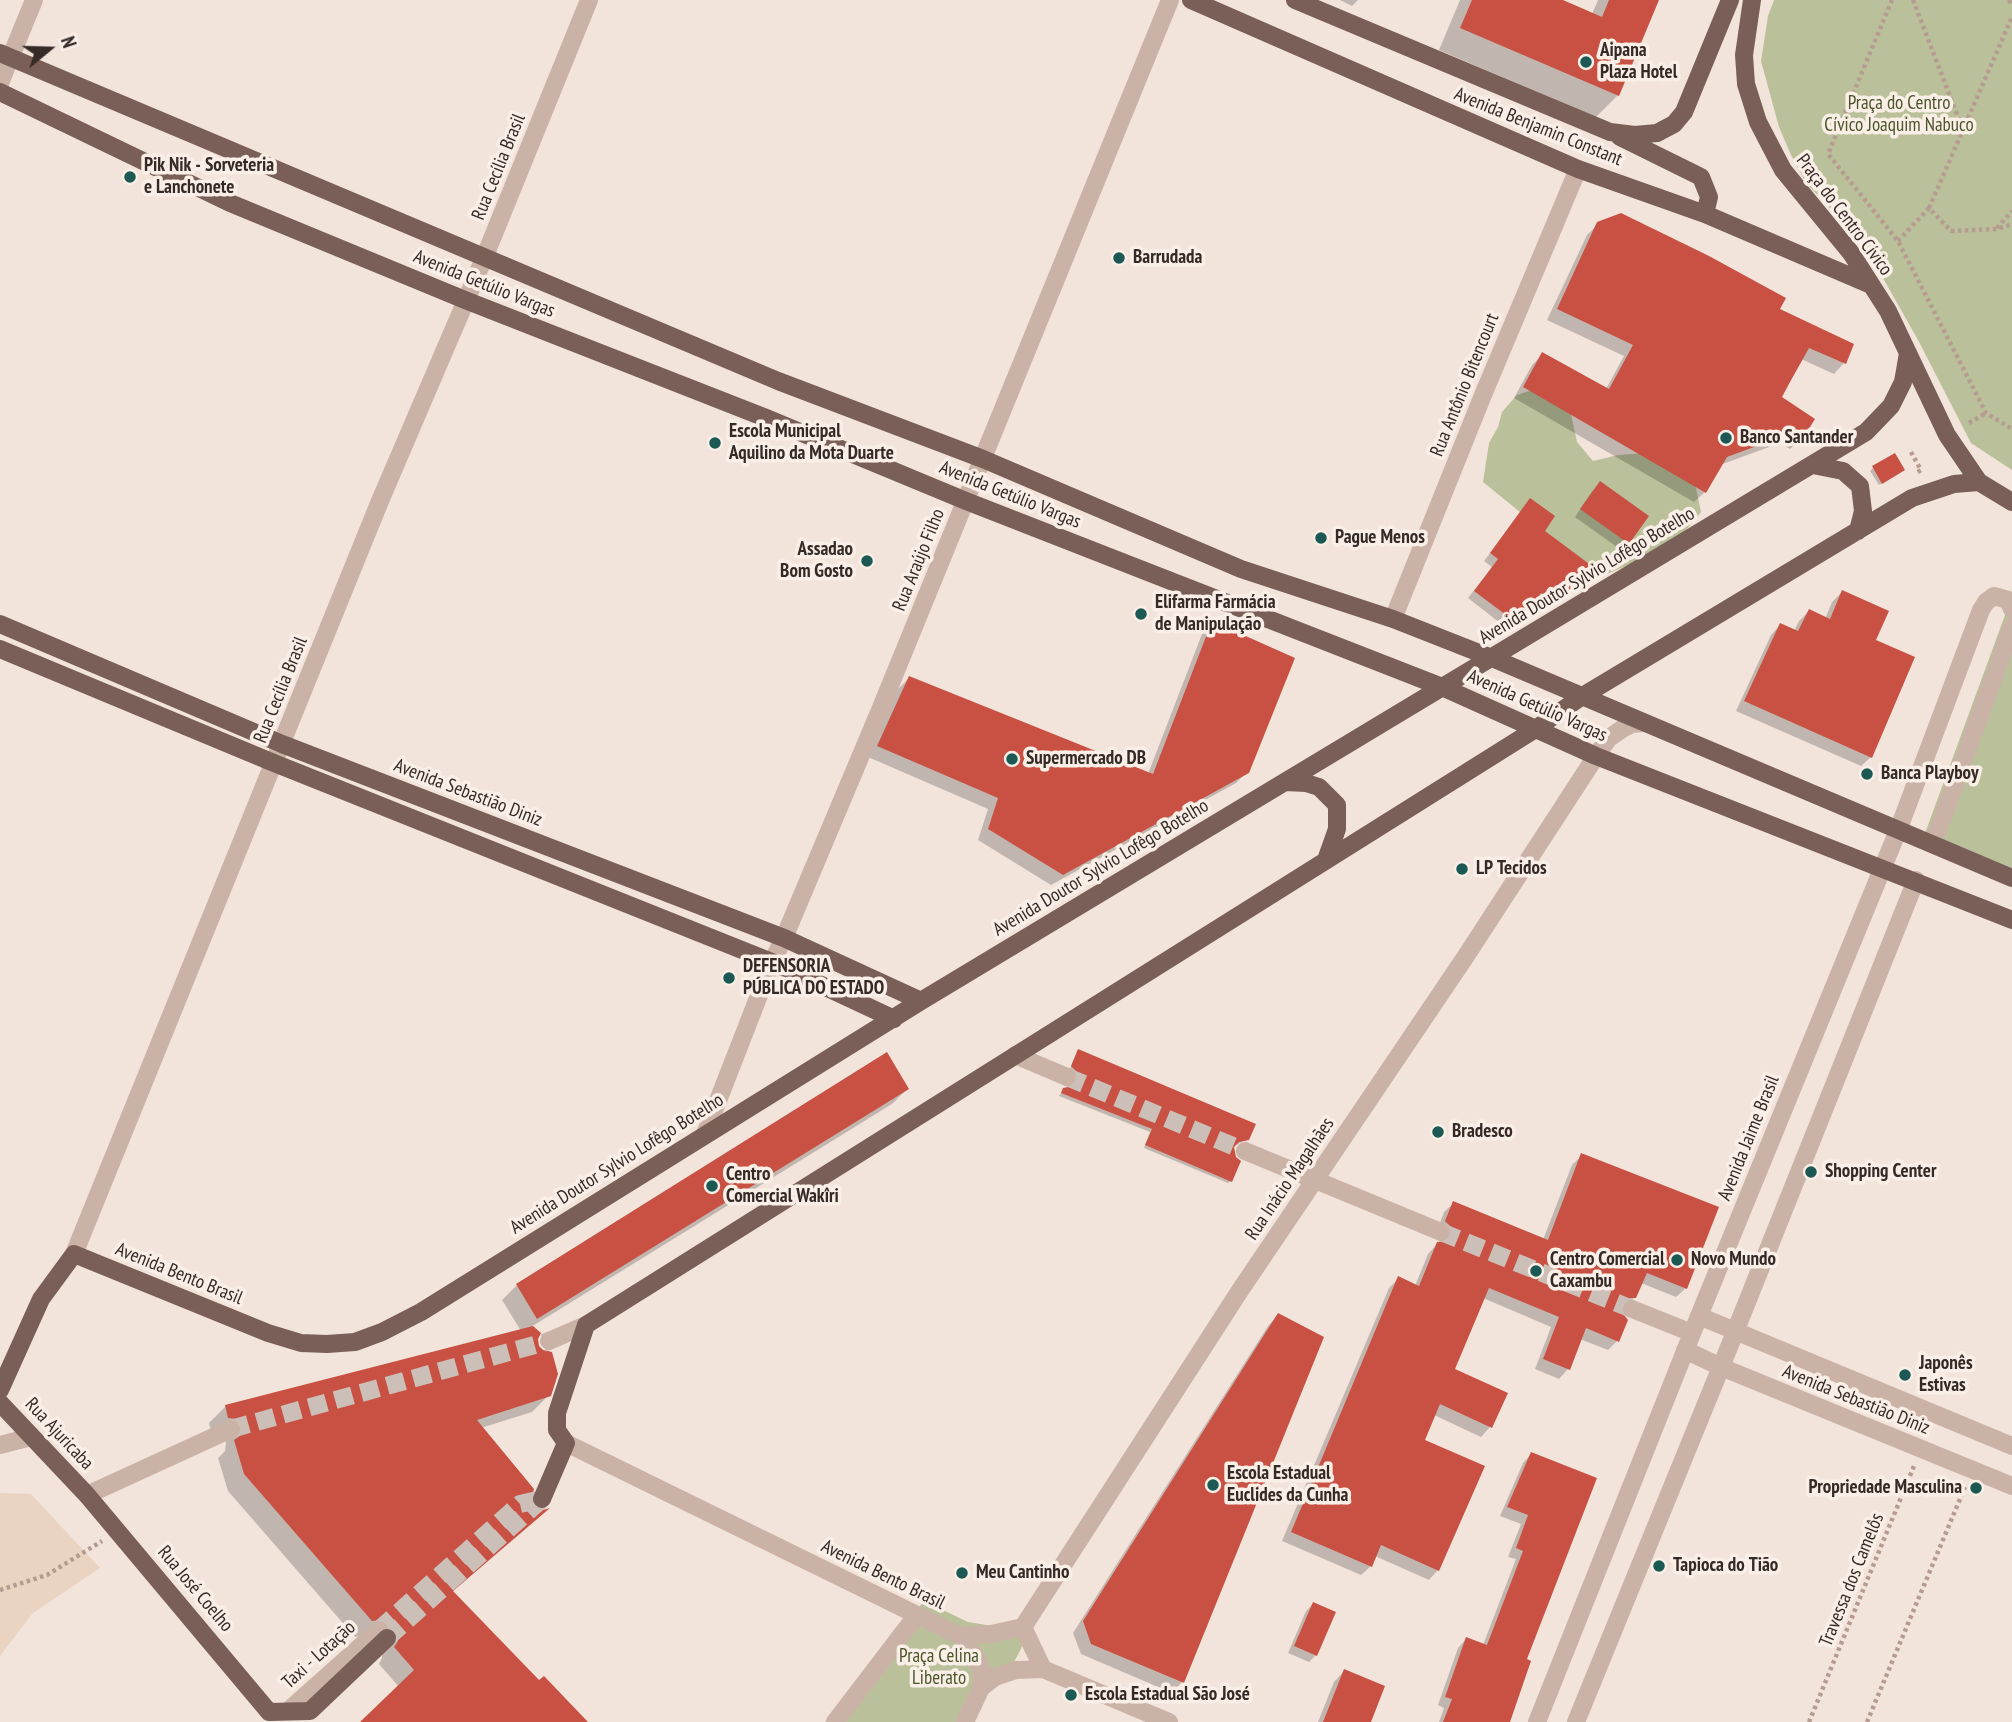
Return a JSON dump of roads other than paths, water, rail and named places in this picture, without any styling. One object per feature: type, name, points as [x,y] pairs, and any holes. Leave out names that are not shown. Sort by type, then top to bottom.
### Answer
[{"type":"main road","name":"Avenida Benjamin Constant","points":[[1191,0],[1578,169],[1704,214],[1871,285]]},
{"type":"main road","name":"Avenida Benjamin Constant","points":[[1295,0],[1610,132],[1635,135],[1657,133],[1674,124],[1684,112],[1730,0]]},
{"type":"main road","name":"Praça do Centro Cívico","points":[[1752,0],[1744,55],[1746,84],[1758,122],[1783,170],[1851,253],[1888,311],[1947,435],[1979,482],[2012,502]]},
{"type":"main road","name":"Avenida Getúlio Vargas","points":[[5,55],[778,380],[983,459],[1241,569],[1394,619],[1492,658],[2012,878]]},
{"type":"main road","name":"Avenida Getúlio Vargas","points":[[0,92],[230,203],[465,300],[754,413],[966,501],[1442,687],[1596,756],[2012,920]]},
{"type":"main road","points":[[1610,132],[1701,177],[1709,197],[1704,214]]},
{"type":"main road","name":"Avenida Doutor Sylvio Lofêgo Botelho","points":[[268,1333],[301,1343],[355,1342],[421,1312],[894,1018],[1866,432],[1891,406],[1903,383],[1908,353]]},
{"type":"main road","points":[[1813,466],[1843,471],[1860,486],[1863,511],[1858,531]]},
{"type":"main road","points":[[542,1499],[566,1443],[557,1430],[557,1413],[586,1325],[1534,730],[1581,697],[1912,498],[1954,484],[1979,482]]},
{"type":"main road","name":"Avenida Sebastião Diniz","points":[[0,624],[282,744],[784,939],[921,1002]]},
{"type":"main road","points":[[0,649],[274,763],[772,962],[894,1018]]},
{"type":"main road","points":[[1285,782],[1319,787],[1336,805],[1337,829],[1326,860]]},
{"type":"main road","name":"Avenida Bento Brasil","points":[[74,1254],[268,1333]]},
{"type":"main road","name":"Rua Cecília Brasil","points":[[0,1390],[41,1299],[74,1254]]},
{"type":"main road","name":"Rua Ajuricaba","points":[[0,1403],[87,1495]]},
{"type":"main road","name":"Rua José Coelho","points":[[87,1495],[269,1717]]},
{"type":"main road","points":[[269,1717],[288,1711],[309,1716],[383,1634]]},
{"type":"street","points":[[0,83],[5,55],[34,0]]},
{"type":"street","name":"Rua Cecília Brasil","points":[[74,1254],[589,0]]},
{"type":"street","name":"Rua Araújo Filho","points":[[705,1134],[772,962],[784,939],[966,501],[1170,0]]},
{"type":"street","name":"Rua Antônio Bitencourt","points":[[1394,619],[1483,395],[1578,169]]},
{"type":"street","name":"Avenida Jaime Brasil","points":[[1537,1722],[1699,1316],[1899,828],[1980,610],[1994,596],[2008,600],[2012,609]]},
{"type":"street","points":[[1933,844],[2012,627]]},
{"type":"street","name":"Rua Inácio Magalhães","points":[[1023,1628],[1240,1292],[1466,956],[1596,756],[1609,738],[1622,729],[1632,724],[1644,723]]},
{"type":"street","points":[[1576,1722],[1916,880]]},
{"type":"street","points":[[1015,1055],[1067,1077]]},
{"type":"street","points":[[1245,1151],[1441,1232]]},
{"type":"street","name":"Avenida Sebastião Diniz","points":[[1632,1309],[1689,1342],[1721,1367],[2012,1486]]},
{"type":"street","name":"Avenida Sebastião Diniz","points":[[1699,1316],[2012,1446]]},
{"type":"street","points":[[549,1341],[586,1325]]},
{"type":"street","points":[[87,1495],[231,1429]]},
{"type":"street","points":[[0,1445],[31,1437]]},
{"type":"street","name":"Avenida Bento Brasil","points":[[566,1443],[960,1636],[1023,1628]]},
{"type":"street","points":[[835,1722],[916,1616]]},
{"type":"street","points":[[1023,1628],[1043,1669]]},
{"type":"street","name":"Taxi - Lotação","points":[[288,1711],[383,1634]]},
{"type":"street","points":[[960,1636],[977,1659],[982,1672],[981,1688],[965,1722]]},
{"type":"street","points":[[981,1688],[1006,1673],[1043,1669],[1169,1722]]},
{"type":"tunnel","points":[[1067,1077],[1245,1151]]},
{"type":"tunnel","points":[[1441,1232],[1632,1309]]},
{"type":"tunnel","points":[[231,1429],[549,1341]]},
{"type":"tunnel","points":[[379,1630],[520,1504],[542,1499]]},
{"type":"tunnel","points":[[387,1638],[542,1499]]},
{"type":"place","name":"Aipana Plaza Hotel","points":[[1586,62]]},
{"type":"place","name":"Pik Nik - Sorveteria e Lanchonete","points":[[130,177]]},
{"type":"place","name":"Barrudada","points":[[1119,258]]},
{"type":"place","name":"Banco Santander","points":[[1726,438]]},
{"type":"place","name":"Escola Municipal Aquilino da Mota Duarte","points":[[715,443]]},
{"type":"place","name":"Pague Menos","points":[[1321,538]]},
{"type":"place","name":"Assadao Bom Gosto","points":[[867,561]]},
{"type":"place","name":"Elifarma Farmácia de Manipulação","points":[[1141,614]]},
{"type":"place","name":"Supermercado DB","points":[[1012,759]]},
{"type":"place","name":"Banca Playboy","points":[[1867,774]]},
{"type":"place","name":"LP Tecidos","points":[[1462,869]]},
{"type":"place","name":"DEFENSORIA PÚBLICA DO ESTADO","points":[[729,978]]},
{"type":"place","name":"Bradesco","points":[[1438,1132]]},
{"type":"place","name":"Shopping Center","points":[[1811,1172]]},
{"type":"place","name":"Centro Comercial Wakîri","points":[[712,1186]]},
{"type":"place","name":"Novo Mundo","points":[[1677,1260]]},
{"type":"place","name":"Centro Comercial Caxambu","points":[[1536,1271]]},
{"type":"place","name":"Japonês Estivas","points":[[1905,1375]]},
{"type":"place","name":"Escola Estadual Euclides da Cunha","points":[[1213,1485]]},
{"type":"place","name":"Propriedade Masculina","points":[[1976,1488]]},
{"type":"place","name":"Tapioca do Tião","points":[[1659,1566]]},
{"type":"place","name":"Meu Cantinho","points":[[962,1573]]},
{"type":"place","name":"Escola Estadual São José","points":[[1071,1695]]},
{"type":"park label","name":"Praça do Centro Cívico Joaquim Nabuco","points":[[1899,115]]},
{"type":"park label","name":"Praça Celina Liberato","points":[[939,1668]]}]
